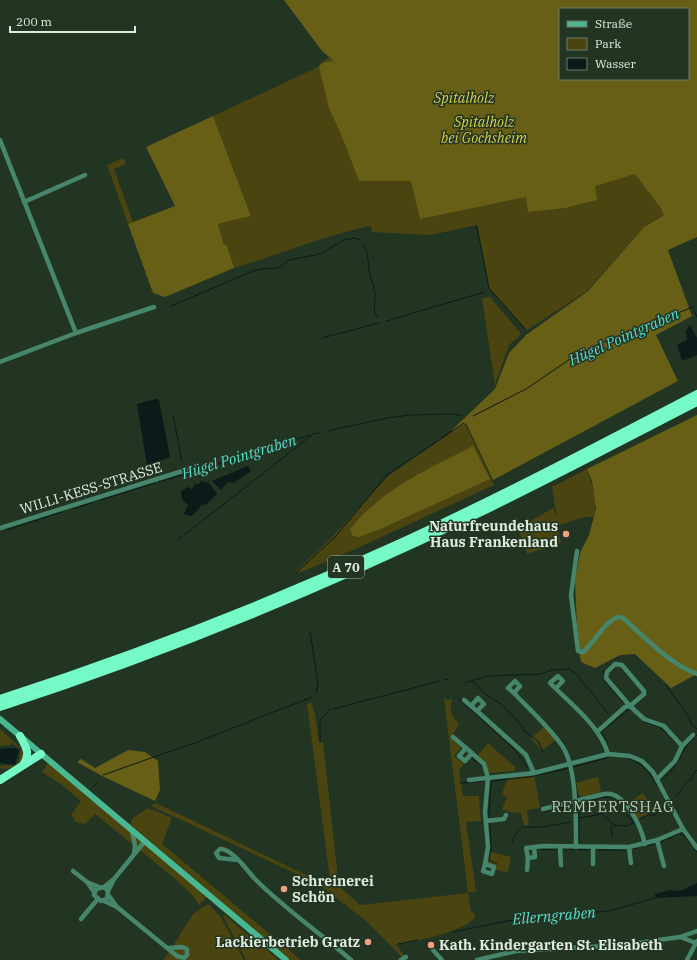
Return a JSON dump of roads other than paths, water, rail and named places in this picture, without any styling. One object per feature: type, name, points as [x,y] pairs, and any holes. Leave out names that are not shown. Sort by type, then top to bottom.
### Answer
[{"type":"highway","name":"A 70","points":[[1,698],[139,651],[324,577],[484,504],[697,394]]},
{"type":"highway","name":"A 70","points":[[0,706],[102,672],[211,631],[341,577],[507,500],[697,402]]},
{"type":"highway","points":[[20,736],[26,747],[28,758],[22,767]]},
{"type":"highway","points":[[0,780],[41,754]]},
{"type":"main road","points":[[0,719],[286,960]]},
{"type":"street","points":[[0,140],[76,333]]},
{"type":"street","points":[[24,202],[85,175]]},
{"type":"street","points":[[0,362],[76,333],[154,307]]},
{"type":"street","name":"WILLI-KESS-STRASSE","points":[[0,528],[189,469]]},
{"type":"street","points":[[578,550],[571,595],[578,651],[583,652],[588,648],[608,624],[618,617],[623,618],[629,623],[660,652],[697,674]]},
{"type":"street","points":[[596,732],[625,707],[630,706],[644,694],[644,691],[622,665],[615,664],[607,672],[606,678],[630,706],[644,719],[664,726],[682,746]]},
{"type":"street","points":[[556,688],[604,742],[608,754]]},
{"type":"street","points":[[514,693],[563,747],[569,764],[575,801],[576,847]]},
{"type":"street","points":[[471,706],[478,698],[484,704],[477,711]]},
{"type":"street","points":[[464,700],[526,755],[534,773]]},
{"type":"street","points":[[657,779],[675,761],[682,746],[693,735]]},
{"type":"street","points":[[453,737],[484,764],[488,778],[486,821],[488,847],[485,864]]},
{"type":"street","points":[[466,748],[459,756],[466,761],[472,753]]},
{"type":"street","points":[[469,780],[534,773],[608,754],[623,754],[636,758],[648,766],[657,779],[683,829],[697,848]]},
{"type":"street","points":[[543,809],[608,793],[616,795],[624,803],[636,821],[645,844]]},
{"type":"street","points":[[486,821],[504,819],[506,815]]},
{"type":"street","points":[[527,870],[528,858],[526,848],[628,847],[645,844],[683,829]]},
{"type":"street","points":[[132,830],[135,846],[134,854]]},
{"type":"street","points":[[657,840],[664,866]]},
{"type":"street","points":[[104,901],[114,880],[146,841]]},
{"type":"street","points":[[560,847],[561,865]]},
{"type":"street","points":[[628,847],[631,863]]},
{"type":"street","points":[[593,848],[593,864]]},
{"type":"street","points":[[238,860],[272,894],[351,960]]},
{"type":"street","points":[[73,871],[87,882],[94,892],[97,900]]},
{"type":"street","points":[[94,892],[114,880]]},
{"type":"street","points":[[87,882],[101,887],[108,893],[117,907]]},
{"type":"street","points":[[97,900],[104,901],[117,907],[168,948]]},
{"type":"street","points":[[81,919],[97,900]]},
{"type":"street","points":[[477,960],[516,951],[624,945],[680,937],[697,931]]},
{"type":"street","points":[[680,937],[696,942],[687,960]]},
{"type":"street","points":[[433,950],[442,960]]},
{"type":"water","points":[[690,325],[697,338],[697,355],[682,361],[677,345],[687,340],[686,331]]},
{"type":"water","points":[[156,399],[159,400],[170,457],[147,465],[137,404]]},
{"type":"water","points":[[248,466],[251,471],[233,483],[228,482],[221,490],[212,481]]},
{"type":"water","points":[[201,481],[209,483],[217,494],[207,504],[201,505],[191,516],[184,514],[188,505],[182,500],[181,491],[188,487],[192,489],[195,484],[199,484]]},
{"type":"water","points":[[15,748],[19,750],[15,765],[0,763],[0,749]]},
{"type":"water","points":[[697,883],[697,896],[655,898],[655,894],[669,890],[680,891]]},
{"type":"waterway","points":[[477,227],[489,288],[525,329]]},
{"type":"waterway","points":[[171,306],[253,271],[278,268],[289,260],[320,254],[344,240],[355,238],[361,240]]},
{"type":"waterway","points":[[363,244],[368,256],[370,275],[375,293],[374,306],[378,317]]},
{"type":"waterway","points":[[387,321],[484,292]]},
{"type":"waterway","name":"Hügel Pointgraben","points":[[473,416],[526,389],[573,357],[599,344],[693,307]]},
{"type":"waterway","points":[[694,310],[697,317]]},
{"type":"waterway","points":[[322,338],[379,323]]},
{"type":"waterway","name":"Hügel Pointgraben","points":[[327,431],[387,418],[410,415],[455,414],[462,416]]},
{"type":"waterway","points":[[173,415],[182,461]]},
{"type":"waterway","points":[[296,573],[335,537],[387,475],[464,423]]},
{"type":"waterway","name":"Hügel Pointgraben","points":[[313,434],[319,433]]},
{"type":"waterway","name":"Hügel Pointgraben","points":[[159,482],[310,435]]},
{"type":"waterway","points":[[179,539],[312,435]]},
{"type":"waterway","name":"Hügel Pointgraben","points":[[101,500],[155,483]]},
{"type":"waterway","name":"Hügel Pointgraben","points":[[73,509],[92,503]]},
{"type":"waterway","name":"Hügel Pointgraben","points":[[7,530],[62,512]]},
{"type":"waterway","points":[[310,631],[318,684],[316,693]]},
{"type":"waterway","points":[[468,682],[487,676],[541,674],[552,670],[569,669],[578,675],[581,681],[590,690],[608,714]]},
{"type":"waterway","points":[[604,670],[604,680],[623,702]]},
{"type":"waterway","points":[[444,680],[449,679]]},
{"type":"waterway","points":[[333,709],[440,681]]},
{"type":"waterway","points":[[473,681],[485,694],[501,704],[522,726],[524,731],[538,741],[543,752]]},
{"type":"waterway","points":[[665,684],[689,717],[692,725],[697,729]]},
{"type":"waterway","points":[[518,694],[523,699]]},
{"type":"waterway","points":[[187,746],[312,697]]},
{"type":"waterway","points":[[458,698],[515,750],[527,767]]},
{"type":"waterway","points":[[607,741],[601,732],[629,709]]},
{"type":"waterway","points":[[320,742],[320,720],[329,710]]},
{"type":"waterway","points":[[632,710],[643,721],[659,727],[667,733]]},
{"type":"waterway","points":[[662,779],[672,769],[687,745],[697,735]]},
{"type":"waterway","points":[[670,737],[676,743]]},
{"type":"waterway","points":[[559,738],[564,744],[571,759]]},
{"type":"waterway","points":[[103,775],[185,746]]},
{"type":"waterway","points":[[472,758],[482,766]]},
{"type":"waterway","points":[[573,767],[607,758]]},
{"type":"waterway","points":[[628,758],[643,766],[659,788]]},
{"type":"waterway","points":[[489,817],[491,781],[529,777],[570,768]]},
{"type":"waterway","points":[[573,768],[578,798]]},
{"type":"waterway","points":[[675,797],[684,785],[692,779],[697,770]]},
{"type":"waterway","points":[[460,783],[484,781]]},
{"type":"waterway","points":[[577,804],[604,797],[613,797]]},
{"type":"waterway","points":[[615,799],[636,826]]},
{"type":"waterway","points":[[598,801],[602,813]]},
{"type":"waterway","points":[[640,819],[648,815],[655,815],[666,802]]},
{"type":"waterway","points":[[579,803],[579,842]]},
{"type":"waterway","points":[[545,812],[573,804]]},
{"type":"waterway","points":[[579,818],[602,814],[615,825],[628,826],[633,822]]},
{"type":"waterway","points":[[513,843],[514,836],[522,827],[542,827],[571,822]]},
{"type":"waterway","points":[[490,823],[491,848],[489,860],[497,864]]},
{"type":"waterway","points":[[612,837],[611,826],[615,825]]},
{"type":"waterway","points":[[661,842],[678,834]]},
{"type":"waterway","points":[[680,834],[684,835],[691,844]]},
{"type":"waterway","points":[[647,846],[654,844]]},
{"type":"waterway","points":[[632,849],[638,848]]},
{"type":"waterway","points":[[541,850],[557,849]]},
{"type":"waterway","points":[[564,849],[591,850]]},
{"type":"waterway","points":[[694,849],[697,852]]},
{"type":"waterway","points":[[597,850],[626,850]]},
{"type":"waterway","name":"Ellerngraben","points":[[453,932],[507,921],[609,911],[655,898]]},
{"type":"waterway","name":"Ellerngraben","points":[[398,944],[418,940]]},
{"type":"place","name":"Naturfreundehaus Haus Frankenland","points":[[566,534]]},
{"type":"place","name":"Schreinerei Schön","points":[[284,889]]},
{"type":"place","name":"Lackierbetrieb Gratz","points":[[368,942]]},
{"type":"place","name":"Kath. Kindergarten St. Elisabeth","points":[[431,945]]},
{"type":"district","name":"REMPERTSHAG","points":[[613,807]]},
{"type":"park label","name":"Spitalholz","points":[[464,98]]},
{"type":"park label","name":"Spitalholz bei Gochsheim","points":[[484,130]]}]
